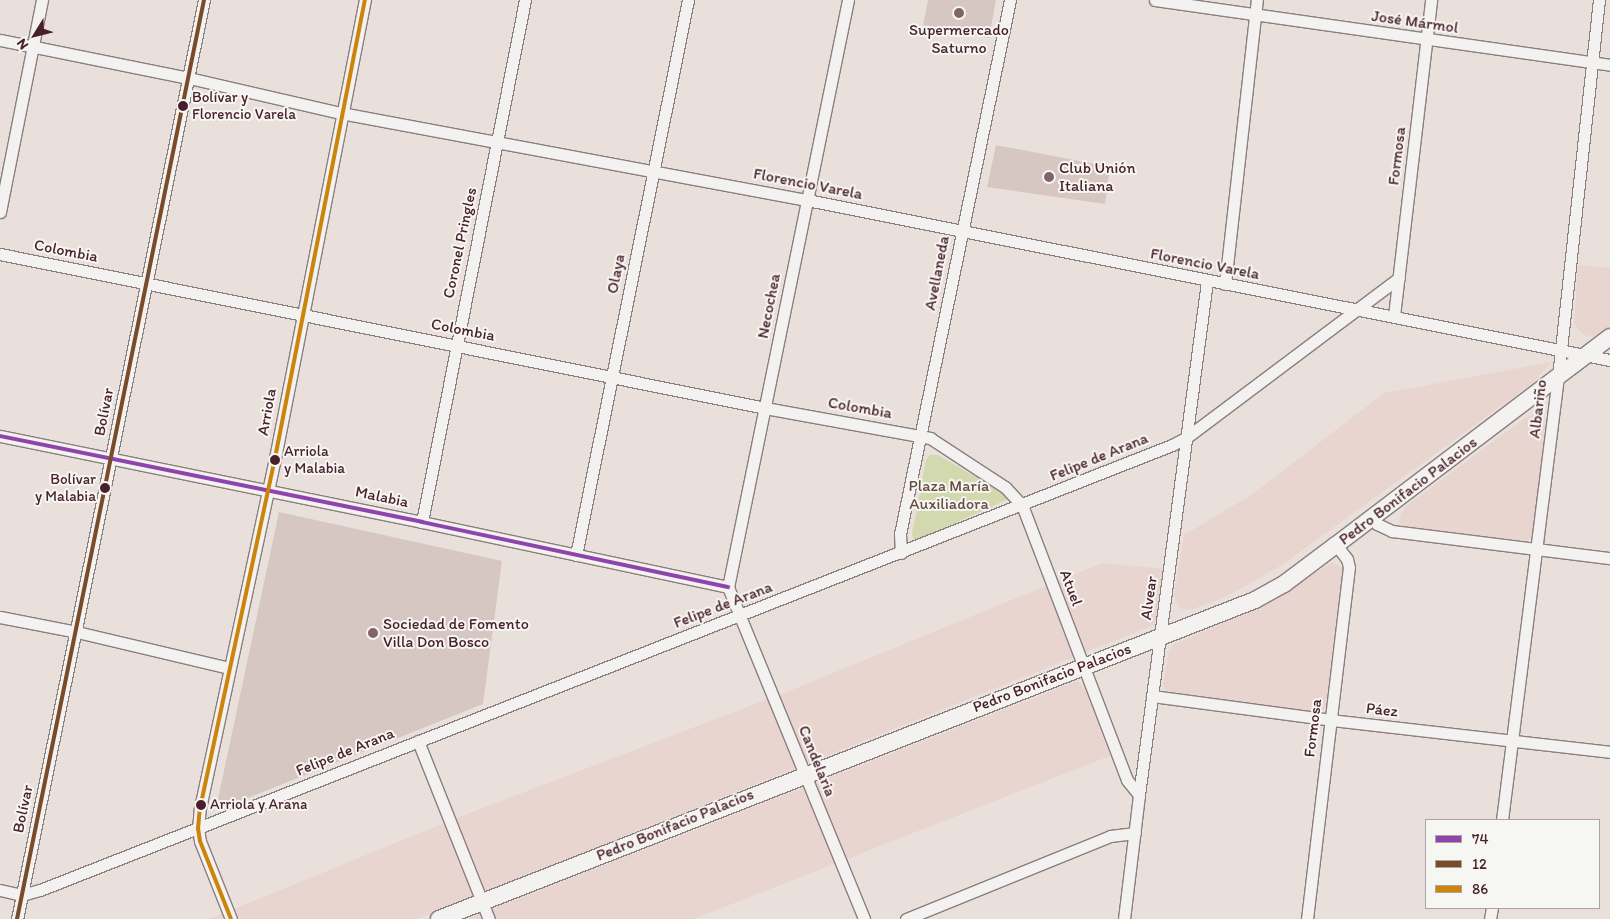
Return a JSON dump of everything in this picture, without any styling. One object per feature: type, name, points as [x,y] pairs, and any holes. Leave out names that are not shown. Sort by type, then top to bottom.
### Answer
[{"type":"street","points":[[0,212],[42,0]]},
{"type":"street","name":"Bolívar","points":[[18,919],[204,0]]},
{"type":"street","name":"Arriola","points":[[198,829],[229,668],[268,490],[341,113],[365,0]]},
{"type":"street","name":"Coronel Pringles","points":[[422,522],[455,345],[525,0]]},
{"type":"street","name":"Olaya","points":[[576,555],[613,377],[652,170],[688,0]]},
{"type":"street","name":"Necochea","points":[[728,587],[848,0]]},
{"type":"street","name":"Avellaneda","points":[[901,553],[900,534],[1010,0]]},
{"type":"street","name":"José Mármol","points":[[1155,0],[1610,65]]},
{"type":"street","points":[[1225,284],[1257,0]]},
{"type":"street","name":"Formosa","points":[[1394,316],[1431,0]]},
{"type":"street","name":"Albariño","points":[[1502,819],[1558,377],[1599,0]]},
{"type":"street","name":"Florencio Varela","points":[[0,40],[189,78],[341,113],[807,200],[1610,360]]},
{"type":"street","name":"Colombia","points":[[0,254],[765,408],[920,435]]},
{"type":"street","name":"Felipe de Arana","points":[[22,895],[40,890],[198,829],[418,741],[901,553],[1188,437],[1399,278]]},
{"type":"street","name":"Alvear","points":[[1124,919],[1207,281]]},
{"type":"street","name":"Pedro Bonifacio Palacios","points":[[439,919],[804,774],[1255,600],[1284,584],[1610,337]]},
{"type":"street","name":"Atuel","points":[[920,435],[930,438],[1005,487],[1022,505],[1127,780],[1139,795]]},
{"type":"street","name":"Malabia","points":[[0,436],[268,490],[728,587]]},
{"type":"street","points":[[1374,516],[1377,524],[1392,531],[1610,558]]},
{"type":"street","name":"Formosa","points":[[1307,919],[1349,567],[1347,559],[1336,545]]},
{"type":"street","points":[[728,587],[741,615]]},
{"type":"street","name":"Candelaria","points":[[741,615],[864,919]]},
{"type":"street","points":[[0,617],[77,632],[229,668]]},
{"type":"street","name":"Páez","points":[[1152,696],[1331,720],[1610,752]]},
{"type":"street","points":[[418,741],[489,919]]},
{"type":"street","points":[[198,829],[200,841],[232,919]]},
{"type":"street","points":[[906,919],[1110,836],[1135,833]]},
{"type":"street","points":[[0,890],[22,895]]},
{"type":"shaded area","points":[[1578,265],[1610,268],[1610,326],[1596,337],[1584,335],[1574,324]]},
{"type":"shaded area","points":[[1551,362],[1533,383],[1282,565],[1226,597],[1193,609],[1181,609],[1177,603],[1174,594],[1184,535],[1251,495],[1384,393]]},
{"type":"shaded area","points":[[1535,414],[1543,419],[1547,425],[1533,536],[1528,540],[1516,540],[1408,529],[1401,526],[1399,521],[1401,513],[1406,506],[1525,418]]},
{"type":"shaded area","points":[[1333,562],[1346,570],[1329,708],[1312,714],[1171,693],[1166,690],[1163,685],[1169,651],[1174,644],[1259,608]]},
{"type":"shaded area","points":[[1102,563],[1166,569],[1158,619],[1154,625],[418,919],[209,919],[459,817],[789,691]]},
{"type":"shaded area","points":[[1077,681],[1085,688],[1110,756],[694,919],[466,919]]},
{"type":"green space","name":"Plaza María Auxiliadora","points":[[930,455],[938,455],[1002,492],[1007,497],[1006,500],[914,540],[912,534],[926,460]]},
{"type":"building","name":"Supermercado Saturno","points":[[928,0],[996,0],[989,38],[923,25]]},
{"type":"building","name":"Club Unión Italiana","points":[[996,145],[1110,167],[1105,204],[987,187]]},
{"type":"building","name":"Sociedad de Fomento Villa Don Bosco","points":[[279,512],[502,561],[483,704],[228,806],[218,799]]},
{"type":"transit line","name":"12","points":[[17,919],[204,0]]},
{"type":"transit line","name":"86","points":[[231,919],[200,841],[198,829],[200,808],[275,458],[365,0]]},
{"type":"transit line","name":"74","points":[[0,436],[728,587]]},
{"type":"place","name":"Supermercado Saturno","points":[[959,13]]},
{"type":"place","name":"Bolívar y Florencio Varela","points":[[183,106]]},
{"type":"place","name":"Club Unión Italiana","points":[[1049,177]]},
{"type":"place","name":"Arriola y Malabia","points":[[275,460]]},
{"type":"place","name":"Bolívar y Malabia","points":[[105,488]]},
{"type":"place","name":"Sociedad de Fomento Villa Don Bosco","points":[[373,633]]},
{"type":"place","name":"Arriola y Arana","points":[[201,805]]}]
